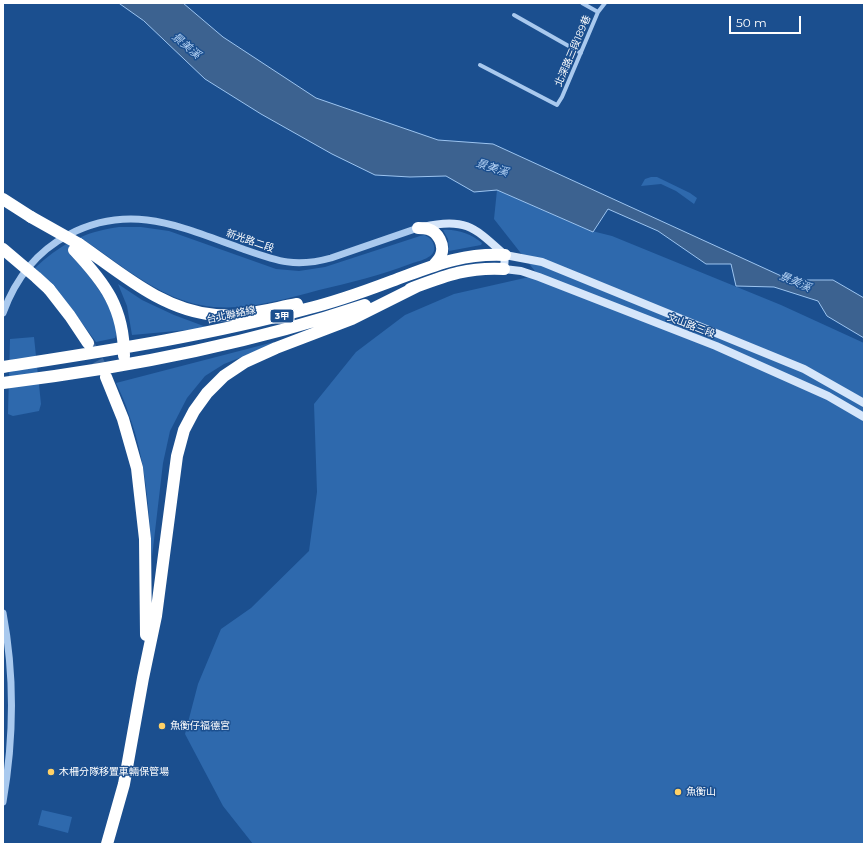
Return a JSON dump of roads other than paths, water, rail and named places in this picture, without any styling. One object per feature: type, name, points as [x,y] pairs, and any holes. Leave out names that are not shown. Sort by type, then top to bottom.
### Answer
[{"type":"highway","points":[[3,199],[142,288],[166,302],[196,312],[216,315],[254,312],[369,290]]},
{"type":"highway","points":[[418,228],[427,229],[434,232],[442,244],[441,256],[434,265]]},
{"type":"highway","points":[[77,247],[109,292],[118,313],[123,329],[124,365]]},
{"type":"highway","points":[[3,249],[49,289],[70,316],[88,349]]},
{"type":"highway","name":"台北聯絡線","points":[[3,367],[88,349],[124,348],[202,334],[256,322],[369,290],[434,265],[457,258],[476,255],[505,255]]},
{"type":"highway","name":"3甲","points":[[3,383],[101,374],[124,365],[207,348],[304,324],[360,307],[459,272],[488,268],[504,269]]},
{"type":"highway","points":[[107,844],[124,784],[156,616],[177,456],[184,430],[198,405],[207,393],[224,376],[245,362],[352,318],[418,286]]},
{"type":"highway","points":[[101,374],[115,396],[131,443],[137,468],[142,506],[147,617],[143,678]]},
{"type":"main road","name":"新光路二段","points":[[418,228],[449,223],[462,225],[481,233],[505,255]]},
{"type":"main road","points":[[504,269],[505,255]]},
{"type":"main road","name":"文山路三段","points":[[505,255],[542,262],[804,369],[864,403]]},
{"type":"main road","name":"文山路三段","points":[[504,269],[539,277],[716,346],[828,396],[864,417]]},
{"type":"street","points":[[582,3],[598,12]]},
{"type":"street","name":"北深路三段189巷","points":[[480,65],[556,105],[562,97],[598,12],[605,3]]},
{"type":"street","points":[[514,15],[581,53]]},
{"type":"street","name":"新光路二段","points":[[3,313],[18,279],[31,263],[62,238],[82,228],[102,222],[127,218],[155,220],[175,225],[276,260],[302,263],[317,262],[331,258],[418,228]]},
{"type":"street","points":[[3,613],[11,673],[12,720],[10,754],[3,802]]},
{"type":"water","name":"景美溪","points":[[119,3],[183,3],[223,37],[316,98],[438,140],[493,144],[790,280],[833,280],[864,298],[864,338],[827,316],[818,301],[774,287],[736,286],[731,264],[706,264],[658,231],[608,209],[593,232],[497,190],[474,192],[446,176],[410,177],[375,175],[332,154],[261,114],[205,79],[144,21]]},
{"type":"tunnel","points":[[89,345],[106,377]]},
{"type":"place","name":"魚衡仔福德宮","points":[[162,726]]},
{"type":"place","name":"木柵分隊移置車輛保管場","points":[[51,772]]},
{"type":"place","name":"魚衡山","points":[[678,792]]}]
